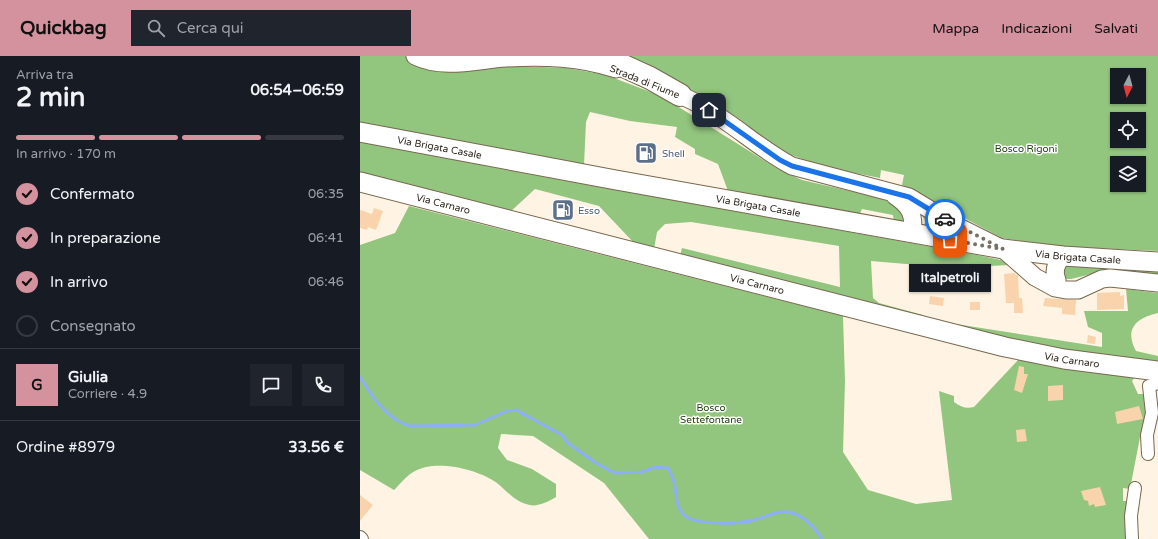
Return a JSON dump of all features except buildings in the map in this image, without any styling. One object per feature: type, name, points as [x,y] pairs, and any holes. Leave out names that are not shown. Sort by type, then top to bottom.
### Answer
[{"type":"highway","points":[[602,56],[650,78],[680,95]]},
{"type":"main road","name":"Strada di Fiume","points":[[415,56],[433,62],[447,64],[519,57],[561,58],[598,64],[628,73],[680,95],[718,116],[776,157],[792,166],[909,197],[957,226],[1003,249],[1039,280],[1054,288],[1078,290],[1102,279],[1123,278],[1158,283]]},
{"type":"main road","name":"Via Brigata Casale","points":[[360,132],[465,153],[1003,249],[1063,256],[1158,262]]},
{"type":"main road","name":"Via Carnaro","points":[[360,182],[1005,347],[1064,359],[1158,371]]},
{"type":"main road","points":[[884,190],[904,202],[911,210],[913,218],[912,233]]},
{"type":"main road","points":[[1003,249],[1057,280],[1072,283],[1102,279]]},
{"type":"main road","points":[[1057,280],[1054,274],[1055,269],[1058,261],[1063,256]]},
{"type":"street","points":[[1148,454],[1147,435],[1152,413],[1149,386],[1158,383]]},
{"type":"street","points":[[1132,539],[1131,516],[1135,488]]},
{"type":"green space","points":[[360,56],[519,56],[518,66],[567,68],[606,75],[661,96],[778,169],[802,180],[876,197],[900,206],[906,225],[894,223],[893,215],[862,209],[859,216],[728,191],[718,164],[695,154],[695,149],[675,137],[677,127],[630,121],[590,112],[586,122],[584,165],[360,122]]},
{"type":"green space","name":"Bosco Rigoni","points":[[615,56],[1158,56],[1158,251],[1052,246],[1002,238],[902,185],[904,175],[881,170],[880,178],[825,167],[780,151]]},
{"type":"green space","points":[[360,141],[528,174],[977,255],[1001,260],[1009,265],[953,268],[871,261],[873,298],[879,303],[923,315],[924,318],[680,256],[682,248],[840,287],[839,246],[691,222],[665,224],[657,232],[654,249],[635,244],[599,206],[535,189],[509,213],[360,174]]},
{"type":"green space","name":"Bosco Settefontane","points":[[409,206],[843,316],[845,381],[843,452],[868,490],[916,504],[952,500],[939,391],[954,396],[954,402],[961,406],[966,408],[974,407],[1018,360],[1086,372],[1135,377],[1132,381],[1138,394],[1144,394],[1147,424],[1140,437],[1130,489],[1123,488],[1123,501],[1130,501],[1129,539],[649,539],[604,483],[533,436],[501,434],[498,448],[507,460],[532,469],[556,484],[556,497],[543,503],[533,505],[520,502],[489,478],[457,467],[424,467],[406,477],[394,490],[360,470],[360,245],[395,233]]},
{"type":"green space","points":[[921,213],[953,231],[924,228],[925,221]]},
{"type":"green space","points":[[1062,267],[1158,270],[1158,277],[1104,271],[1071,279],[1062,279]]},
{"type":"green space","points":[[1126,289],[1158,293],[1158,313],[1138,321],[1134,326],[1131,336],[1136,351],[1158,356],[1158,363],[1087,355],[1022,342],[943,322],[1102,347],[1102,333],[1088,327],[1084,311],[1128,311]]},
{"type":"waterway","points":[[360,377],[375,399],[387,413],[402,423],[410,426],[475,425],[507,411],[516,410],[562,435],[568,443],[596,463],[615,473],[642,472],[656,467],[668,468],[674,480],[680,510],[689,518],[697,521],[728,523],[754,520],[777,513],[787,512],[793,513],[805,520],[815,529],[822,539]]},
{"type":"way so far","points":[[945,219],[1003,249],[950,240]]},
{"type":"place","name":"Shell","points":[[646,153]]},
{"type":"place","name":"Esso","points":[[563,210]]},
{"type":"place","name":"Italpetroli","points":[[950,240]]},
{"type":"route","points":[[709,110],[780,160],[792,166],[805,171],[848,180],[909,197],[945,219]]}]
